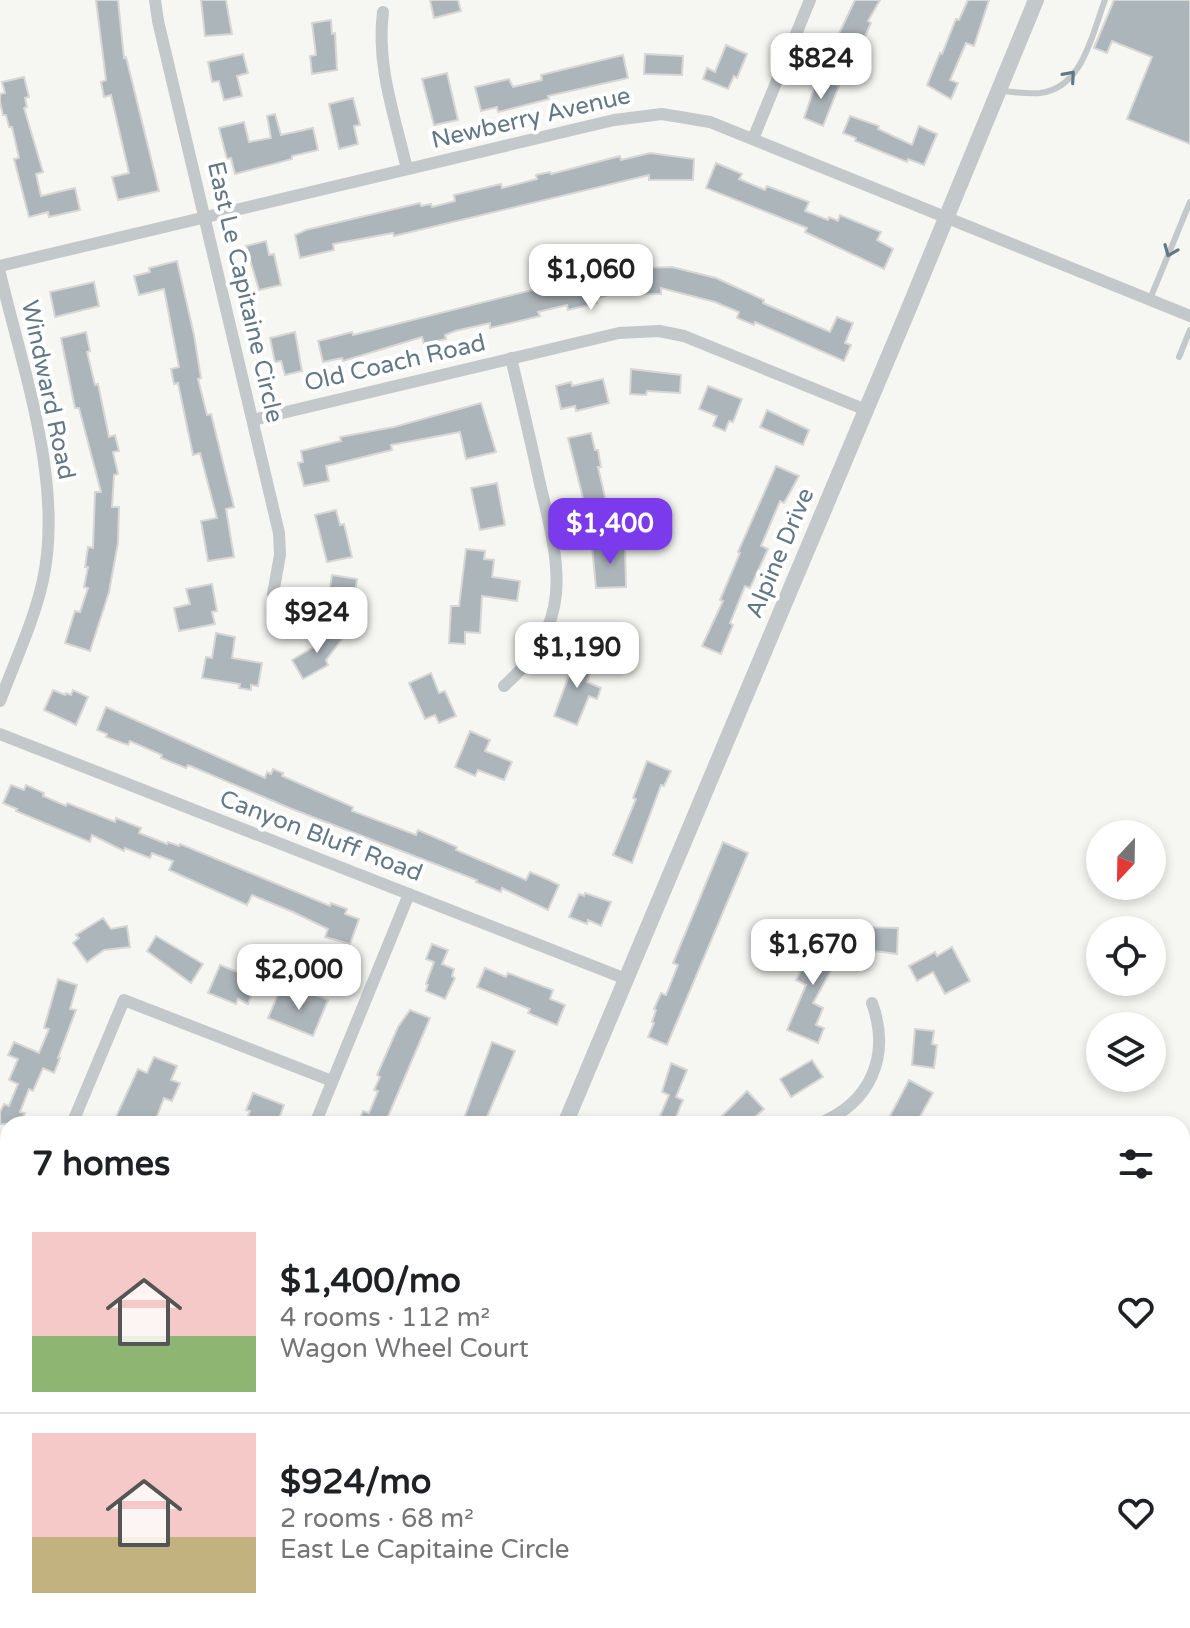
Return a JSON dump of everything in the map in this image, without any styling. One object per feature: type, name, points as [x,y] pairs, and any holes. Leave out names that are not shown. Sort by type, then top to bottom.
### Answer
[{"type":"street","name":"East Le Capitaine Circle","points":[[155,0],[279,533],[280,555],[273,594]]},
{"type":"street","points":[[753,139],[810,0]]},
{"type":"street","name":"Alpine Drive","points":[[568,1116],[1036,0]]},
{"type":"street","points":[[383,12],[381,59],[407,169]]},
{"type":"street","name":"Newberry Avenue","points":[[0,266],[637,115],[682,116],[710,122],[1190,316]]},
{"type":"street","name":"Windward Road","points":[[0,273],[42,449],[49,514],[43,579],[33,616],[0,701]]},
{"type":"street","name":"Old Coach Road","points":[[253,420],[619,333],[659,331],[684,336],[866,410]]},
{"type":"street","points":[[504,686],[531,659],[542,641],[555,605],[558,586],[555,543],[511,358]]},
{"type":"street","name":"Canyon Bluff Road","points":[[0,734],[626,979]]},
{"type":"street","points":[[318,1116],[409,894]]},
{"type":"street","points":[[75,1116],[124,1000],[332,1081]]},
{"type":"street","points":[[833,1116],[847,1109],[859,1097],[875,1069],[880,1033],[872,1003]]},
{"type":"lane","points":[[998,91],[1041,93],[1064,85],[1077,70],[1105,0]]},
{"type":"lane","points":[[1150,299],[1190,202]]},
{"type":"lane","points":[[1179,357],[1190,330]]},
{"type":"building","points":[[96,0],[118,0],[124,58],[159,191],[118,200],[112,177],[129,173],[111,95],[104,97],[101,82],[106,80]]},
{"type":"building","points":[[201,0],[226,0],[232,34],[205,36]]},
{"type":"building","points":[[430,0],[458,0],[461,11],[434,18]]},
{"type":"building","points":[[855,0],[880,0],[868,21],[871,23],[853,63],[834,55],[839,41],[836,40]]},
{"type":"building","points":[[968,0],[989,0],[974,46],[966,43],[950,80],[958,83],[951,99],[927,85],[956,19],[959,20]]},
{"type":"building","points":[[1114,0],[1190,0],[1190,144],[1127,119],[1152,57],[1112,41],[1107,53],[1094,48]]},
{"type":"building","points":[[331,20],[332,34],[335,33],[337,70],[312,74],[310,56],[316,55],[312,23]]},
{"type":"building","points":[[726,45],[747,54],[737,78],[734,76],[728,89],[703,79],[707,68],[715,72]]},
{"type":"building","points":[[243,54],[248,73],[237,76],[242,96],[224,100],[219,81],[212,82],[208,62]]},
{"type":"building","points":[[645,54],[683,56],[682,75],[644,74]]},
{"type":"building","points":[[623,55],[628,78],[548,96],[549,99],[498,112],[497,107],[481,111],[475,87],[509,79],[513,87],[542,80],[541,75]]},
{"type":"building","points":[[447,73],[458,120],[434,125],[422,79]]},
{"type":"building","points":[[24,77],[29,97],[25,98],[27,107],[24,108],[43,172],[36,174],[41,196],[75,188],[80,210],[49,217],[48,212],[29,217],[14,159],[19,158],[12,127],[3,115],[0,102],[0,94],[5,93],[2,82]]},
{"type":"building","points":[[818,77],[839,86],[823,126],[804,118]]},
{"type":"building","points":[[353,98],[360,125],[354,126],[358,144],[339,149],[329,104]]},
{"type":"building","points":[[275,114],[281,135],[313,128],[318,150],[235,174],[231,158],[227,159],[219,128],[244,122],[249,142],[271,138],[267,116]]},
{"type":"building","points":[[850,116],[879,126],[878,129],[912,145],[919,126],[937,134],[924,165],[908,159],[907,162],[843,133]]},
{"type":"building","points":[[650,153],[694,159],[693,180],[649,180],[649,175],[394,236],[393,233],[333,244],[334,250],[300,258],[295,235],[306,230],[420,203],[421,206],[431,204],[432,207],[455,201],[454,195],[501,184],[502,188],[537,179],[536,175],[620,156],[621,160]]},
{"type":"building","points":[[716,163],[742,174],[739,179],[765,190],[767,186],[809,202],[805,211],[828,220],[829,217],[838,221],[840,215],[881,232],[877,240],[893,249],[884,269],[805,232],[807,228],[706,188]]},
{"type":"building","points":[[266,241],[269,255],[274,254],[281,285],[259,290],[246,246]]},
{"type":"building","points":[[177,261],[194,335],[201,378],[198,379],[207,415],[211,414],[234,507],[226,509],[234,557],[208,561],[201,521],[217,518],[200,453],[193,455],[178,383],[174,384],[171,369],[179,367],[164,289],[139,295],[134,276],[150,272],[149,268]]},
{"type":"building","points":[[672,267],[716,278],[764,300],[763,303],[830,332],[837,317],[853,323],[845,343],[851,345],[844,361],[755,322],[754,325],[737,318],[739,312],[715,302],[661,288],[661,294],[641,294],[641,290],[608,290],[609,295],[596,298],[597,303],[568,310],[567,305],[538,312],[540,316],[490,328],[490,323],[455,331],[445,335],[446,339],[424,344],[422,337],[343,361],[342,358],[323,362],[318,341],[552,285],[553,289],[580,283],[578,273],[590,270],[592,278],[621,269]]},
{"type":"building","points":[[94,282],[99,306],[55,317],[50,292]]},
{"type":"building","points":[[86,332],[90,351],[87,352],[95,385],[98,384],[109,437],[115,435],[119,451],[113,452],[118,474],[114,475],[112,507],[119,507],[118,543],[109,592],[90,651],[65,643],[75,611],[80,612],[88,588],[84,587],[88,567],[85,567],[88,547],[93,548],[95,492],[101,492],[79,408],[75,408],[61,338]]},
{"type":"building","points":[[295,332],[302,371],[285,375],[281,361],[275,362],[270,338]]},
{"type":"building","points":[[631,369],[681,375],[680,393],[647,391],[646,395],[630,394]]},
{"type":"building","points":[[603,379],[609,403],[576,411],[575,406],[561,409],[556,386]]},
{"type":"building","points":[[708,386],[742,399],[733,422],[729,421],[725,431],[713,426],[717,416],[699,409]]},
{"type":"building","points":[[481,403],[496,452],[466,459],[460,432],[391,445],[392,450],[326,466],[329,481],[304,486],[298,463],[303,462],[301,451],[341,441],[340,437],[394,427]]},
{"type":"building","points":[[767,410],[809,430],[803,445],[760,427]]},
{"type":"building","points":[[591,433],[595,450],[598,450],[601,467],[598,467],[607,506],[610,505],[614,523],[586,529],[582,511],[586,510],[568,438]]},
{"type":"building","points":[[776,466],[799,476],[784,503],[780,501],[761,546],[768,549],[750,588],[745,586],[721,654],[702,646],[723,601],[720,600],[738,552]]},
{"type":"building","points":[[497,483],[505,525],[480,530],[471,488]]},
{"type":"building","points":[[336,510],[340,525],[344,524],[352,557],[327,562],[315,515]]},
{"type":"building","points":[[625,545],[626,587],[596,588],[592,546]]},
{"type":"building","points":[[466,549],[485,551],[484,559],[494,560],[492,577],[520,581],[517,601],[482,596],[480,633],[465,632],[465,644],[449,643],[451,606],[459,606]]},
{"type":"building","points":[[332,575],[357,579],[352,616],[326,611]]},
{"type":"building","points":[[212,584],[217,611],[212,612],[215,624],[179,631],[174,608],[190,604],[186,589]]},
{"type":"building","points":[[329,629],[342,639],[326,660],[328,665],[303,679],[292,660],[317,645]]},
{"type":"building","points":[[216,633],[235,637],[232,658],[262,663],[258,686],[251,685],[251,690],[239,688],[240,684],[202,678],[206,657],[212,658]]},
{"type":"building","points":[[578,651],[595,658],[587,682],[601,688],[597,699],[589,696],[577,725],[554,716]]},
{"type":"building","points":[[431,673],[439,693],[445,691],[456,716],[439,723],[435,715],[425,719],[409,683]]},
{"type":"building","points":[[53,690],[71,695],[73,690],[88,697],[76,725],[44,710]]},
{"type":"building","points":[[106,707],[265,778],[267,772],[271,774],[273,769],[283,773],[282,776],[353,807],[352,811],[416,835],[418,830],[526,880],[530,872],[559,885],[548,910],[502,888],[501,892],[188,765],[186,768],[161,758],[162,755],[130,741],[128,745],[106,737],[107,734],[97,730]]},
{"type":"building","points":[[470,731],[490,740],[485,751],[512,762],[504,780],[478,770],[475,776],[455,767]]},
{"type":"building","points":[[647,761],[671,771],[664,786],[661,785],[632,863],[613,855],[636,799],[633,798]]},
{"type":"building","points":[[11,785],[24,790],[26,785],[66,806],[67,803],[115,822],[116,818],[141,828],[139,833],[167,844],[180,844],[330,906],[331,903],[347,909],[345,914],[359,919],[350,944],[325,937],[328,929],[252,895],[247,905],[169,870],[173,861],[152,853],[150,858],[125,848],[124,851],[92,835],[90,842],[16,811],[3,803]]},
{"type":"building","points":[[723,842],[748,853],[667,1045],[648,1037],[654,1023],[654,1009],[661,993],[666,995],[678,965],[673,963]]},
{"type":"building","points":[[585,893],[611,902],[601,926],[569,917],[579,894],[584,896]]},
{"type":"building","points":[[103,918],[111,929],[127,926],[130,947],[104,950],[87,962],[73,943],[79,938],[76,935]]},
{"type":"building","points":[[860,927],[898,928],[897,954],[859,949]]},
{"type":"building","points":[[814,929],[837,942],[832,952],[839,956],[813,1003],[823,1008],[816,1025],[824,1028],[818,1043],[787,1030],[806,985],[796,980],[815,945],[808,942]]},
{"type":"building","points":[[156,936],[203,964],[191,983],[147,951]]},
{"type":"building","points":[[432,944],[448,950],[442,964],[454,969],[452,976],[455,978],[445,999],[426,991],[434,962],[426,959]]},
{"type":"building","points":[[952,947],[970,981],[945,994],[933,972],[917,981],[909,966]]},
{"type":"building","points":[[220,965],[257,980],[248,1004],[238,999],[236,1004],[208,993]]},
{"type":"building","points":[[485,968],[553,990],[550,999],[565,1005],[557,1025],[528,1013],[530,1009],[477,987]]},
{"type":"building","points":[[58,979],[77,985],[70,1009],[76,1010],[54,1073],[43,1068],[33,1091],[29,1089],[20,1112],[25,1113],[24,1116],[0,1116],[4,1104],[9,1106],[18,1084],[9,1080],[18,1059],[8,1055],[14,1042],[39,1053],[49,1029],[44,1028]]},
{"type":"building","points":[[279,992],[304,1002],[308,992],[328,1000],[313,1036],[268,1018]]},
{"type":"building","points":[[410,1010],[430,1018],[388,1116],[361,1116],[363,1111],[369,1113],[378,1091],[374,1090],[380,1077],[377,1075],[398,1027]]},
{"type":"building","points":[[915,1029],[934,1031],[932,1044],[937,1045],[934,1068],[912,1065]]},
{"type":"building","points":[[492,1042],[515,1051],[487,1116],[465,1116]]},
{"type":"building","points":[[154,1057],[177,1066],[171,1080],[180,1083],[172,1101],[164,1098],[157,1116],[116,1116],[138,1069],[147,1073]]},
{"type":"building","points":[[812,1060],[823,1077],[791,1097],[780,1079]]},
{"type":"building","points":[[671,1063],[687,1070],[676,1097],[683,1100],[676,1116],[660,1116],[669,1095],[662,1092]]},
{"type":"building","points":[[909,1080],[933,1093],[920,1116],[890,1116]]},
{"type":"building","points":[[747,1091],[764,1109],[756,1116],[722,1116]]},
{"type":"building","points":[[253,1093],[284,1105],[280,1116],[248,1116],[250,1111],[246,1110]]}]
